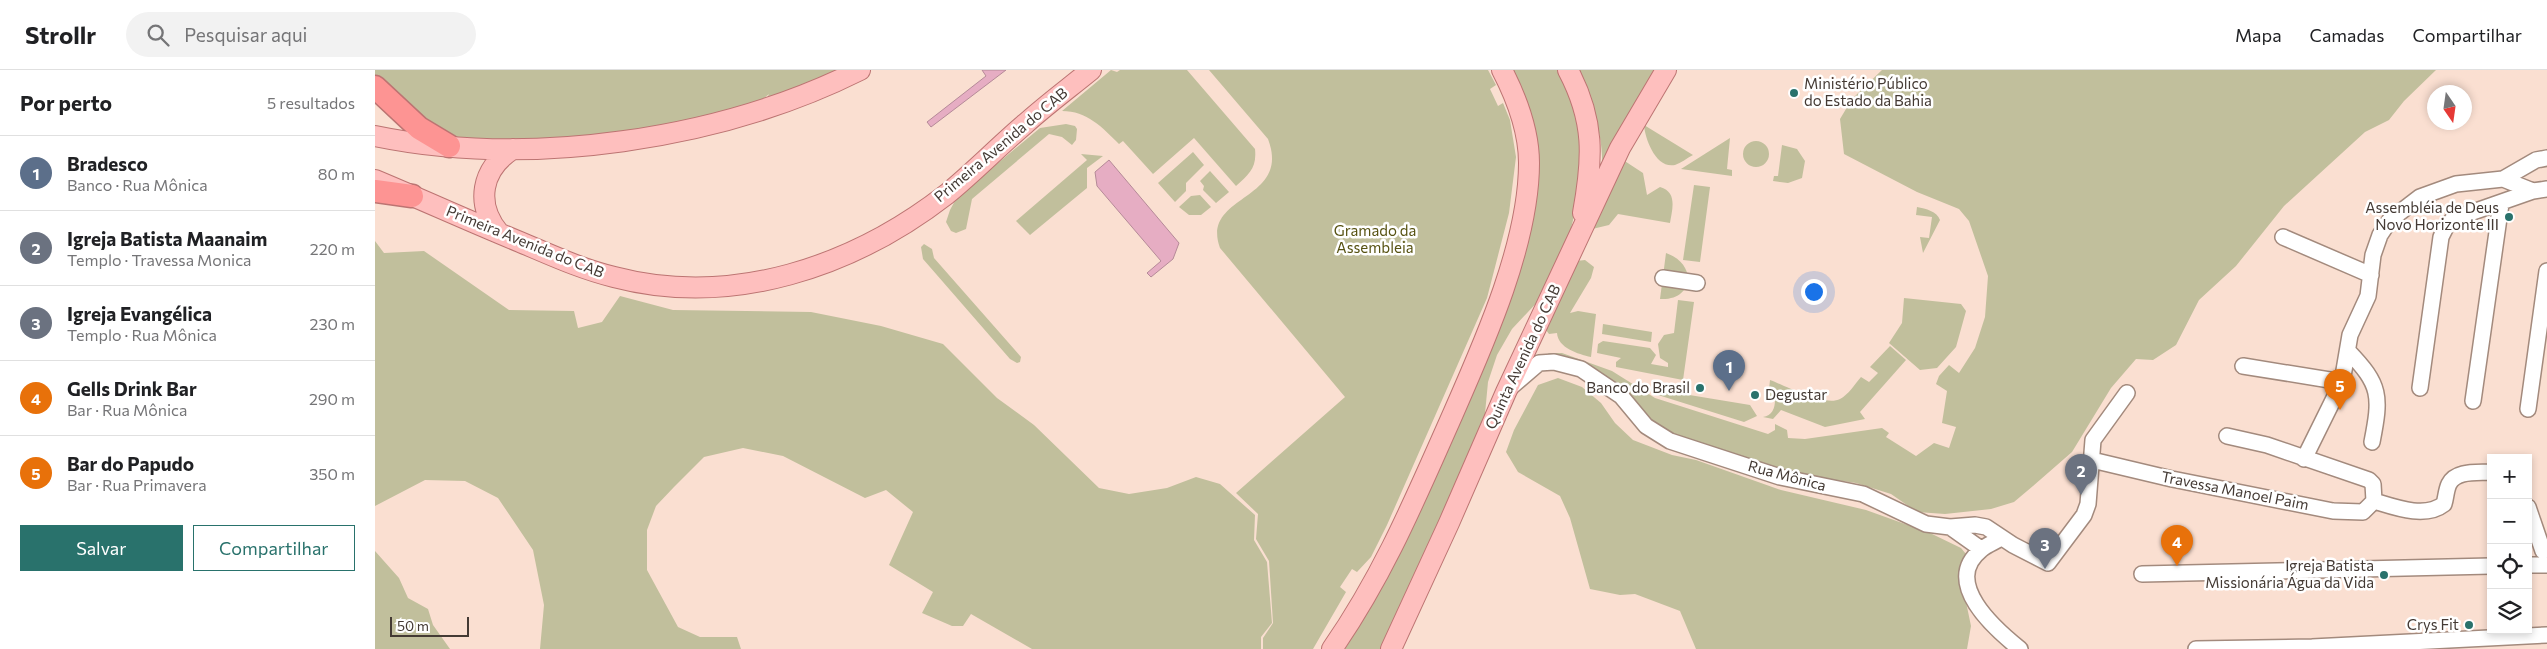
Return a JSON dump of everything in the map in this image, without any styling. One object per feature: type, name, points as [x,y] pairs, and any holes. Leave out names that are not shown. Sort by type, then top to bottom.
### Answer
[{"type":"highway","points":[[375,87],[419,128],[449,146]]},
{"type":"highway","points":[[375,191],[412,196]]},
{"type":"main road","points":[[375,136],[449,146],[513,149],[609,142],[701,127],[781,105],[826,87],[860,70]]},
{"type":"main road","points":[[1332,649],[1371,588],[1404,526],[1478,356],[1514,255],[1523,219],[1529,164],[1527,132],[1502,70]]},
{"type":"main road","points":[[1568,70],[1585,111],[1591,154],[1589,179],[1574,249]]},
{"type":"main road","name":"Quinta Avenida do CAB","points":[[1391,649],[1506,392],[1621,148],[1666,70]]},
{"type":"main road","name":"Primeira Avenida do CAB","points":[[375,180],[575,265],[616,278],[660,285],[697,288],[722,287],[776,279],[813,268],[883,236],[947,194],[1027,122],[1086,73]]},
{"type":"main road","points":[[499,233],[486,212],[484,188],[494,165],[513,149]]},
{"type":"street","points":[[2304,459],[2342,382],[2354,323],[2368,296],[2373,255],[2380,235],[2390,220],[2404,207],[2437,189],[2475,181],[2503,178],[2536,160],[2547,158]]},
{"type":"street","points":[[2503,178],[2540,190]]},
{"type":"street","points":[[2420,388],[2441,237],[2446,227],[2453,219],[2463,214],[2501,204],[2540,190]]},
{"type":"street","points":[[2473,400],[2501,204]]},
{"type":"street","points":[[2283,237],[2371,275]]},
{"type":"street","points":[[2528,409],[2543,336],[2547,271]]},
{"type":"street","points":[[1663,278],[1697,283]]},
{"type":"street","points":[[2347,351],[2370,376],[2376,387],[2378,402],[2373,442]]},
{"type":"street","name":"Rua Mônica","points":[[1506,392],[1539,363],[1567,364],[1595,376],[1621,396],[1646,426],[1670,441],[1780,477],[1863,494],[1915,520],[1950,527],[1975,525],[1986,527],[2001,538],[2048,563],[2084,515],[2088,504],[2092,460]]},
{"type":"street","points":[[2243,366],[2342,382]]},
{"type":"street","points":[[2092,460],[2090,452],[2093,440],[2127,394]]},
{"type":"street","points":[[2227,436],[2267,445],[2369,480],[2373,484],[2374,501],[2409,510],[2439,508],[2444,504],[2450,482],[2458,475],[2487,472]]},
{"type":"street","name":"Travessa Manoel Paim","points":[[2092,460],[2172,479],[2333,512],[2363,512],[2374,501]]},
{"type":"street","points":[[2532,519],[2546,559]]},
{"type":"street","points":[[1950,527],[1981,549]]},
{"type":"street","points":[[2546,559],[2547,535]]},
{"type":"street","points":[[2001,538],[1981,549],[1971,562],[1967,582],[1973,601],[1990,623],[2020,649]]},
{"type":"street","points":[[2532,564],[2546,559]]},
{"type":"street","points":[[2142,574],[2487,566]]},
{"type":"street","points":[[2196,649],[2312,648],[2547,635]]},
{"type":"green space","points":[[375,70],[860,70],[761,110],[769,94],[741,117],[702,127],[449,146],[375,87]]},
{"type":"green space","points":[[1111,70],[1117,72],[1120,70],[1187,70],[1255,149],[1255,161],[1251,170],[1236,186],[1194,138],[1153,174],[1123,141],[1119,144],[1100,126],[1087,117],[1062,111]]},
{"type":"green space","name":"Gramado da Assembleia","points":[[1209,70],[1488,70],[1496,85],[1490,89],[1498,106],[1503,103],[1510,120],[1516,157],[1509,213],[1487,298],[1387,525],[1371,557],[1357,572],[1352,569],[1340,587],[1346,592],[1313,649],[1263,649],[1263,638],[1273,623],[1269,561],[1256,539],[1258,514],[1236,493],[1345,397],[1220,248],[1217,230],[1222,217],[1258,187],[1268,175],[1272,160],[1268,139]]},
{"type":"green space","points":[[1513,70],[1558,70],[1574,109],[1581,144],[1578,199],[1569,237],[1543,296],[1512,329],[1497,355],[1488,382],[1484,424],[1381,649],[1345,649],[1372,605],[1398,556],[1508,300],[1529,107]]},
{"type":"green space","points":[[1576,70],[1659,70],[1602,169],[1599,130],[1587,94]]},
{"type":"green space","points":[[1882,70],[2436,70],[2404,101],[2389,120],[2365,132],[2284,206],[2236,266],[2199,300],[2176,345],[2153,360],[2136,359],[2111,388],[2072,452],[2014,502],[1991,509],[1945,514],[1917,512],[1891,494],[1856,483],[1836,480],[1802,483],[1670,441],[1621,396],[1554,362],[1548,353],[1562,353],[1612,371],[1655,398],[1768,434],[1775,430],[1775,424],[1787,430],[1788,438],[1805,439],[1882,428],[1889,433],[1886,437],[1916,456],[1934,443],[1949,448],[1956,427],[1942,423],[1947,391],[1936,384],[1939,376],[1949,365],[1959,373],[1975,348],[1985,317],[1988,276],[1969,221],[1959,209],[1917,192],[1844,154],[1840,119],[1852,99]]},
{"type":"green space","points":[[1066,124],[1075,126],[1077,129],[1076,140],[1072,145],[1062,137],[1049,134],[972,199],[966,229],[956,233],[951,231],[946,222],[957,197],[1040,128]]},
{"type":"green space","points":[[1644,125],[1693,155],[1675,165],[1668,165],[1662,162],[1657,158],[1649,145]]},
{"type":"green space","points":[[1730,138],[1727,169],[1732,170],[1732,176],[1681,169]]},
{"type":"green space","points":[[1756,141],[1765,145],[1769,154],[1765,163],[1756,167],[1747,163],[1743,154],[1747,145]]},
{"type":"green space","points":[[1782,145],[1797,149],[1805,161],[1802,178],[1788,183],[1773,181],[1774,176],[1778,176]]},
{"type":"green space","points":[[1193,152],[1204,165],[1186,183],[1186,191],[1175,202],[1158,183]]},
{"type":"green space","points":[[1081,154],[1103,156],[1087,168],[1087,188],[1030,235],[1016,221],[1087,160]]},
{"type":"green space","points":[[1617,156],[1643,173],[1647,195],[1660,187],[1666,189],[1673,202],[1670,223],[1618,214],[1609,225],[1588,230]]},
{"type":"green space","points":[[1210,171],[1229,192],[1216,203],[1203,190],[1204,186],[1200,181]]},
{"type":"green space","points":[[1694,185],[1710,187],[1700,262],[1683,260]]},
{"type":"green space","points":[[1200,195],[1211,207],[1201,215],[1189,215],[1179,207],[1191,196]]},
{"type":"green space","points":[[1917,207],[1934,212],[1940,220],[1923,253],[1920,237],[1929,238],[1932,217],[1916,215]]},
{"type":"green space","points":[[375,241],[384,253],[424,251],[509,310],[574,311],[578,328],[602,322],[620,296],[673,310],[811,312],[881,326],[943,344],[997,398],[1034,425],[1099,488],[1129,494],[1167,488],[1196,477],[1220,484],[1255,515],[1254,540],[1267,562],[1272,623],[1261,637],[1261,649],[1032,649],[971,614],[963,626],[952,626],[922,613],[933,592],[889,565],[913,512],[886,490],[865,498],[783,456],[743,448],[704,457],[656,506],[647,530],[647,570],[678,627],[700,637],[737,637],[741,649],[540,649],[544,605],[533,550],[498,498],[465,481],[425,480],[375,506]]},
{"type":"green space","points":[[924,244],[932,249],[934,258],[1021,357],[1020,362],[1017,363],[1010,359],[923,259],[921,247]]},
{"type":"green space","points":[[1666,253],[1676,258],[1683,265],[1688,281],[1680,294],[1671,298],[1660,299]]},
{"type":"green space","points":[[1585,260],[1594,267],[1591,278],[1570,313],[1578,311],[1596,314],[1591,357],[1569,350],[1561,343],[1557,333],[1549,334],[1543,326],[1568,262]]},
{"type":"green space","points":[[1904,298],[1961,304],[1966,311],[1956,347],[1937,368],[1920,370],[1889,343],[1902,323]]},
{"type":"green space","points":[[1678,300],[1694,302],[1683,380],[1616,367],[1616,362],[1621,358],[1597,353],[1598,344],[1603,341],[1650,348],[1656,355],[1651,364],[1668,367],[1668,363],[1660,358],[1658,344],[1664,335],[1674,333]]},
{"type":"green space","points":[[1603,324],[1652,332],[1651,342],[1602,334]]},
{"type":"green space","points":[[1890,346],[1906,360],[1860,412],[1865,419],[1825,427],[1781,410],[1773,419],[1763,417],[1771,413],[1774,406],[1775,400],[1768,399],[1770,380],[1815,398],[1833,401],[1840,399],[1849,392],[1861,377],[1869,382],[1878,373],[1870,367]]},
{"type":"green space","points":[[1558,378],[1582,387],[1601,403],[1615,423],[1633,440],[1672,455],[1696,460],[1781,490],[1866,510],[1930,533],[1961,548],[1966,554],[1961,578],[1971,626],[1967,649],[1696,649],[1680,611],[1635,594],[1620,595],[1590,589],[1570,518],[1560,496],[1518,472],[1506,452],[1514,430],[1538,385]]},
{"type":"green space","points":[[1647,388],[1750,405],[1757,416],[1744,422],[1658,395]]},
{"type":"green space","points":[[375,551],[399,578],[408,598],[428,609],[433,625],[450,649],[375,649]]},
{"type":"shaded area","points":[[982,70],[1006,70],[931,127],[927,122],[986,76]]},
{"type":"shaded area","points":[[1109,160],[1179,243],[1173,259],[1151,277],[1147,273],[1161,261],[1097,186],[1095,172]]},
{"type":"place","name":"Ministério Público do Estado da Bahia","points":[[1794,93]]},
{"type":"place","name":"Assembléia de Deus Novo Horizonte III","points":[[2509,217]]},
{"type":"place","name":"Banco do Brasil","points":[[1700,388]]},
{"type":"place","name":"Bradesco","points":[[1729,391]]},
{"type":"place","name":"Degustar","points":[[1755,395]]},
{"type":"place","name":"Bar do Papudo","points":[[2340,410]]},
{"type":"place","name":"Igreja Batista Maanaim","points":[[2081,495]]},
{"type":"place","name":"Gells Drink Bar","points":[[2177,566]]},
{"type":"place","name":"Igreja Evangélica","points":[[2045,569]]},
{"type":"place","name":"Igreja Batista Missionária Água da Vida","points":[[2384,575]]},
{"type":"place","name":"Crys Fit","points":[[2469,625]]}]
